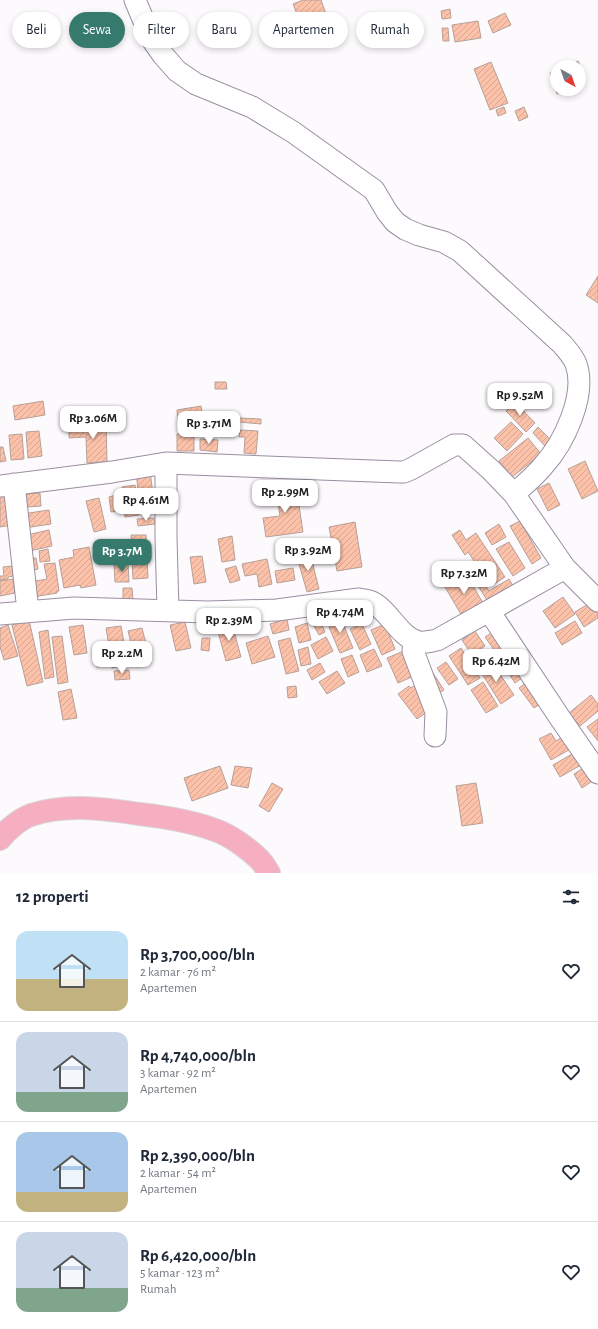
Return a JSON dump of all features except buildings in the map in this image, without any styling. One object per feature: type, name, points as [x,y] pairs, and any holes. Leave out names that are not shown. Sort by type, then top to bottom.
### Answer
[{"type":"main road","points":[[0,839],[7,830],[30,816],[42,812],[68,808],[113,810],[173,818],[216,830],[241,844],[261,861],[269,873]]},
{"type":"street","points":[[135,0],[151,38],[162,55],[178,71],[196,84],[252,107],[293,132],[374,190],[387,212],[395,222],[405,229],[419,235],[444,242],[460,251],[562,344],[572,356],[576,364],[579,383],[576,402],[568,427],[555,452],[544,466],[514,494]]},
{"type":"street","points":[[28,611],[7,485],[112,472],[166,463],[399,472],[411,469],[454,445],[466,447],[514,494],[565,568],[598,601]]},
{"type":"street","points":[[166,463],[168,610]]},
{"type":"street","points":[[0,614],[74,608],[208,612],[277,610],[360,599],[369,601],[379,607],[409,637],[418,642],[428,642],[437,640],[565,568]]},
{"type":"street","points":[[489,611],[598,773]]},
{"type":"street","points":[[414,640],[413,652],[436,712],[435,736]]}]
